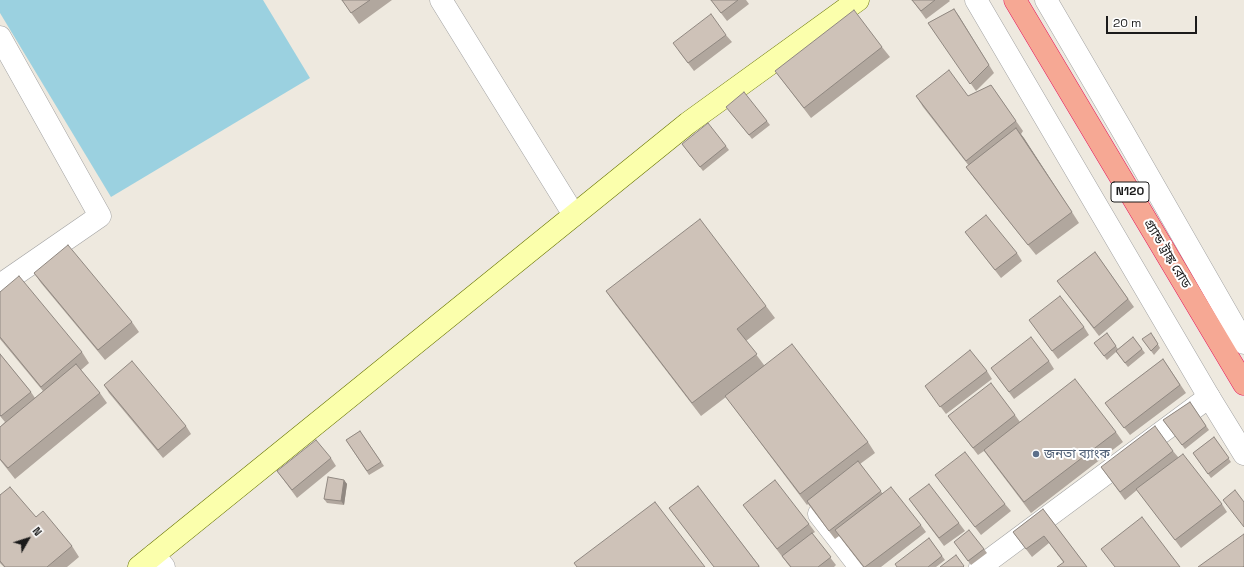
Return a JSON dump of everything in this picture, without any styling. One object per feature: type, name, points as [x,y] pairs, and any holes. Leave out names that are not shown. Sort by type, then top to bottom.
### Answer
[{"type":"highway","name":"গ্র্যান্ড ট্রাঙ্ক রোড","points":[[1015,0],[1244,384]]},
{"type":"main road","points":[[152,563],[574,215],[688,123],[858,0]]},
{"type":"street","points":[[441,0],[574,215]]},
{"type":"street","points":[[976,0],[1244,454]]},
{"type":"street","points":[[1046,0],[1244,342]]},
{"type":"street","points":[[0,37],[100,216],[0,285]]},
{"type":"street","points":[[980,567],[1209,397]]},
{"type":"street","points":[[808,499],[860,567]]},
{"type":"water","points":[[0,0],[263,0],[310,78],[111,197],[0,13]]},
{"type":"building","points":[[342,0],[370,0],[351,13]]},
{"type":"building","points":[[711,0],[738,0],[721,13]]},
{"type":"building","points":[[912,0],[935,0],[921,11]]},
{"type":"building","points":[[954,9],[989,65],[970,84],[928,23]]},
{"type":"building","points":[[854,10],[882,47],[804,108],[775,71]]},
{"type":"building","points":[[711,14],[726,35],[688,63],[673,43]]},
{"type":"building","points":[[949,70],[968,96],[991,85],[1016,121],[966,161],[916,96]]},
{"type":"building","points":[[744,92],[767,121],[749,135],[726,107]]},
{"type":"building","points":[[708,123],[726,146],[700,167],[682,144]]},
{"type":"building","points":[[1016,128],[1072,212],[1028,245],[966,167]]},
{"type":"building","points":[[986,215],[1017,253],[995,270],[965,232]]},
{"type":"building","points":[[700,219],[766,306],[737,329],[757,354],[692,403],[606,291]]},
{"type":"building","points":[[68,245],[132,322],[98,350],[34,273]]},
{"type":"building","points":[[1095,252],[1128,299],[1094,328],[1057,281]]},
{"type":"building","points":[[19,276],[82,352],[41,387],[0,337],[0,292]]},
{"type":"building","points":[[1060,296],[1084,327],[1052,351],[1029,320]]},
{"type":"building","points":[[1107,333],[1116,346],[1104,356],[1094,343]]},
{"type":"building","points":[[1151,333],[1158,344],[1151,351],[1142,339]]},
{"type":"building","points":[[1031,337],[1049,361],[1009,392],[991,368]]},
{"type":"building","points":[[1133,337],[1142,349],[1125,363],[1116,351]]},
{"type":"building","points":[[792,344],[868,442],[800,494],[725,396]]},
{"type":"building","points":[[970,350],[987,371],[940,407],[925,386]]},
{"type":"building","points":[[0,354],[31,392],[1,416],[0,415]]},
{"type":"building","points":[[1163,359],[1180,385],[1124,428],[1105,403]]},
{"type":"building","points":[[132,361],[186,426],[158,450],[104,385]]},
{"type":"building","points":[[76,364],[100,393],[8,468],[0,459],[0,427]]},
{"type":"building","points":[[1075,379],[1116,432],[1024,502],[984,450]]},
{"type":"building","points":[[991,383],[1015,415],[973,448],[948,416]]},
{"type":"building","points":[[1190,402],[1206,426],[1182,445],[1163,420]]},
{"type":"building","points":[[1155,426],[1173,451],[1120,492],[1101,467]]},
{"type":"building","points":[[360,431],[381,462],[367,471],[346,440]]},
{"type":"building","points":[[1214,437],[1229,458],[1208,474],[1193,453]]},
{"type":"building","points":[[316,440],[331,458],[292,490],[277,471]]},
{"type":"building","points":[[965,452],[1005,504],[975,527],[935,475]]},
{"type":"building","points":[[1183,454],[1222,504],[1175,540],[1136,489]]},
{"type":"building","points":[[858,461],[881,491],[829,531],[807,501]]},
{"type":"building","points":[[328,477],[344,480],[341,501],[324,499]]},
{"type":"building","points":[[775,480],[809,524],[777,549],[743,505]]},
{"type":"building","points":[[929,484],[959,523],[939,538],[909,499]]},
{"type":"building","points":[[698,486],[759,566],[758,567],[714,567],[669,508]]},
{"type":"building","points":[[10,487],[36,517],[43,511],[72,546],[47,567],[5,567],[0,561],[0,495]]},
{"type":"building","points":[[891,487],[921,525],[864,567],[835,530]]},
{"type":"building","points":[[1235,490],[1244,502],[1244,527],[1223,500]]},
{"type":"building","points":[[655,502],[705,567],[577,567],[574,563]]},
{"type":"building","points":[[1043,509],[1087,567],[1057,567],[1064,562],[1044,536],[1026,549],[1013,532]]},
{"type":"building","points":[[1142,517],[1180,567],[1115,567],[1101,549]]},
{"type":"building","points":[[969,530],[984,549],[968,561],[954,542]]},
{"type":"building","points":[[812,533],[831,557],[818,567],[791,567],[782,556]]},
{"type":"building","points":[[1244,534],[1243,567],[1198,567]]},
{"type":"building","points":[[929,538],[942,556],[928,567],[897,567],[895,564]]},
{"type":"building","points":[[956,555],[964,566],[963,567],[940,567]]},
{"type":"place","name":"জনতা ব্যাংক","points":[[1036,454]]}]
